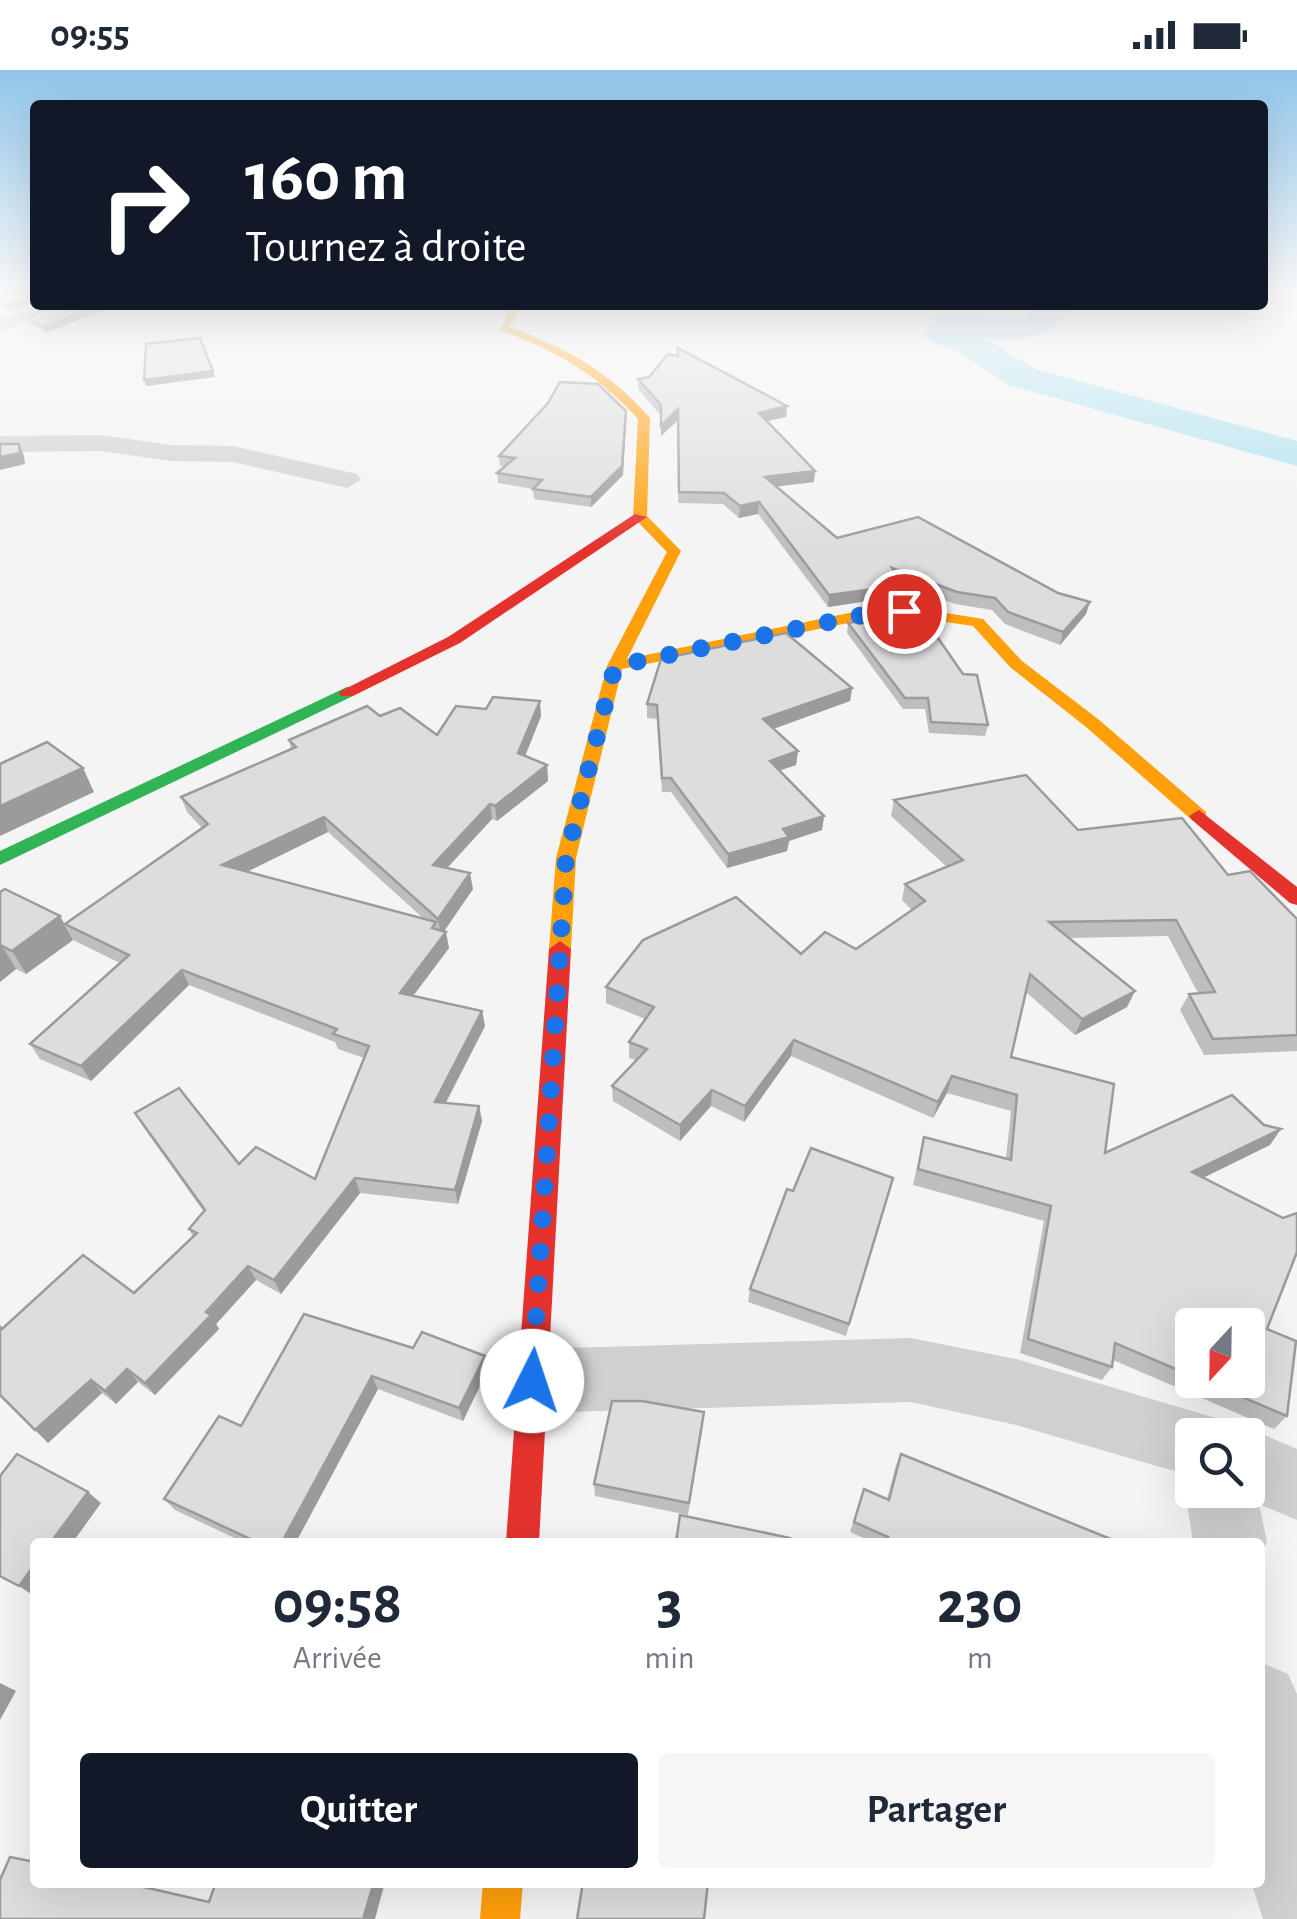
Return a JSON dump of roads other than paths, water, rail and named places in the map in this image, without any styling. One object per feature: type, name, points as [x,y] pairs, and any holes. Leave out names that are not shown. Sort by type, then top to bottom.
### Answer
[{"type":"street","points":[[522,1538],[566,858],[615,666],[674,550],[640,517],[644,418],[608,376]]},
{"type":"street","points":[[0,444],[102,443],[170,453],[232,454],[347,480]]},
{"type":"street","points":[[0,859],[454,640],[640,517]]},
{"type":"street","points":[[615,666],[868,614],[904,611],[978,622],[994,648],[1089,720],[1217,835],[1297,898]]},
{"type":"street","points":[[532,1381],[911,1370],[1016,1392],[1175,1437]]},
{"type":"street","points":[[1265,1471],[1297,1485]]},
{"type":"street","points":[[1224,1508],[1229,1538]]},
{"type":"street","points":[[1265,1728],[1297,1895]]},
{"type":"street","points":[[500,1919],[502,1888]]},
{"type":"waterway","points":[[1021,376],[1297,454]]}]
